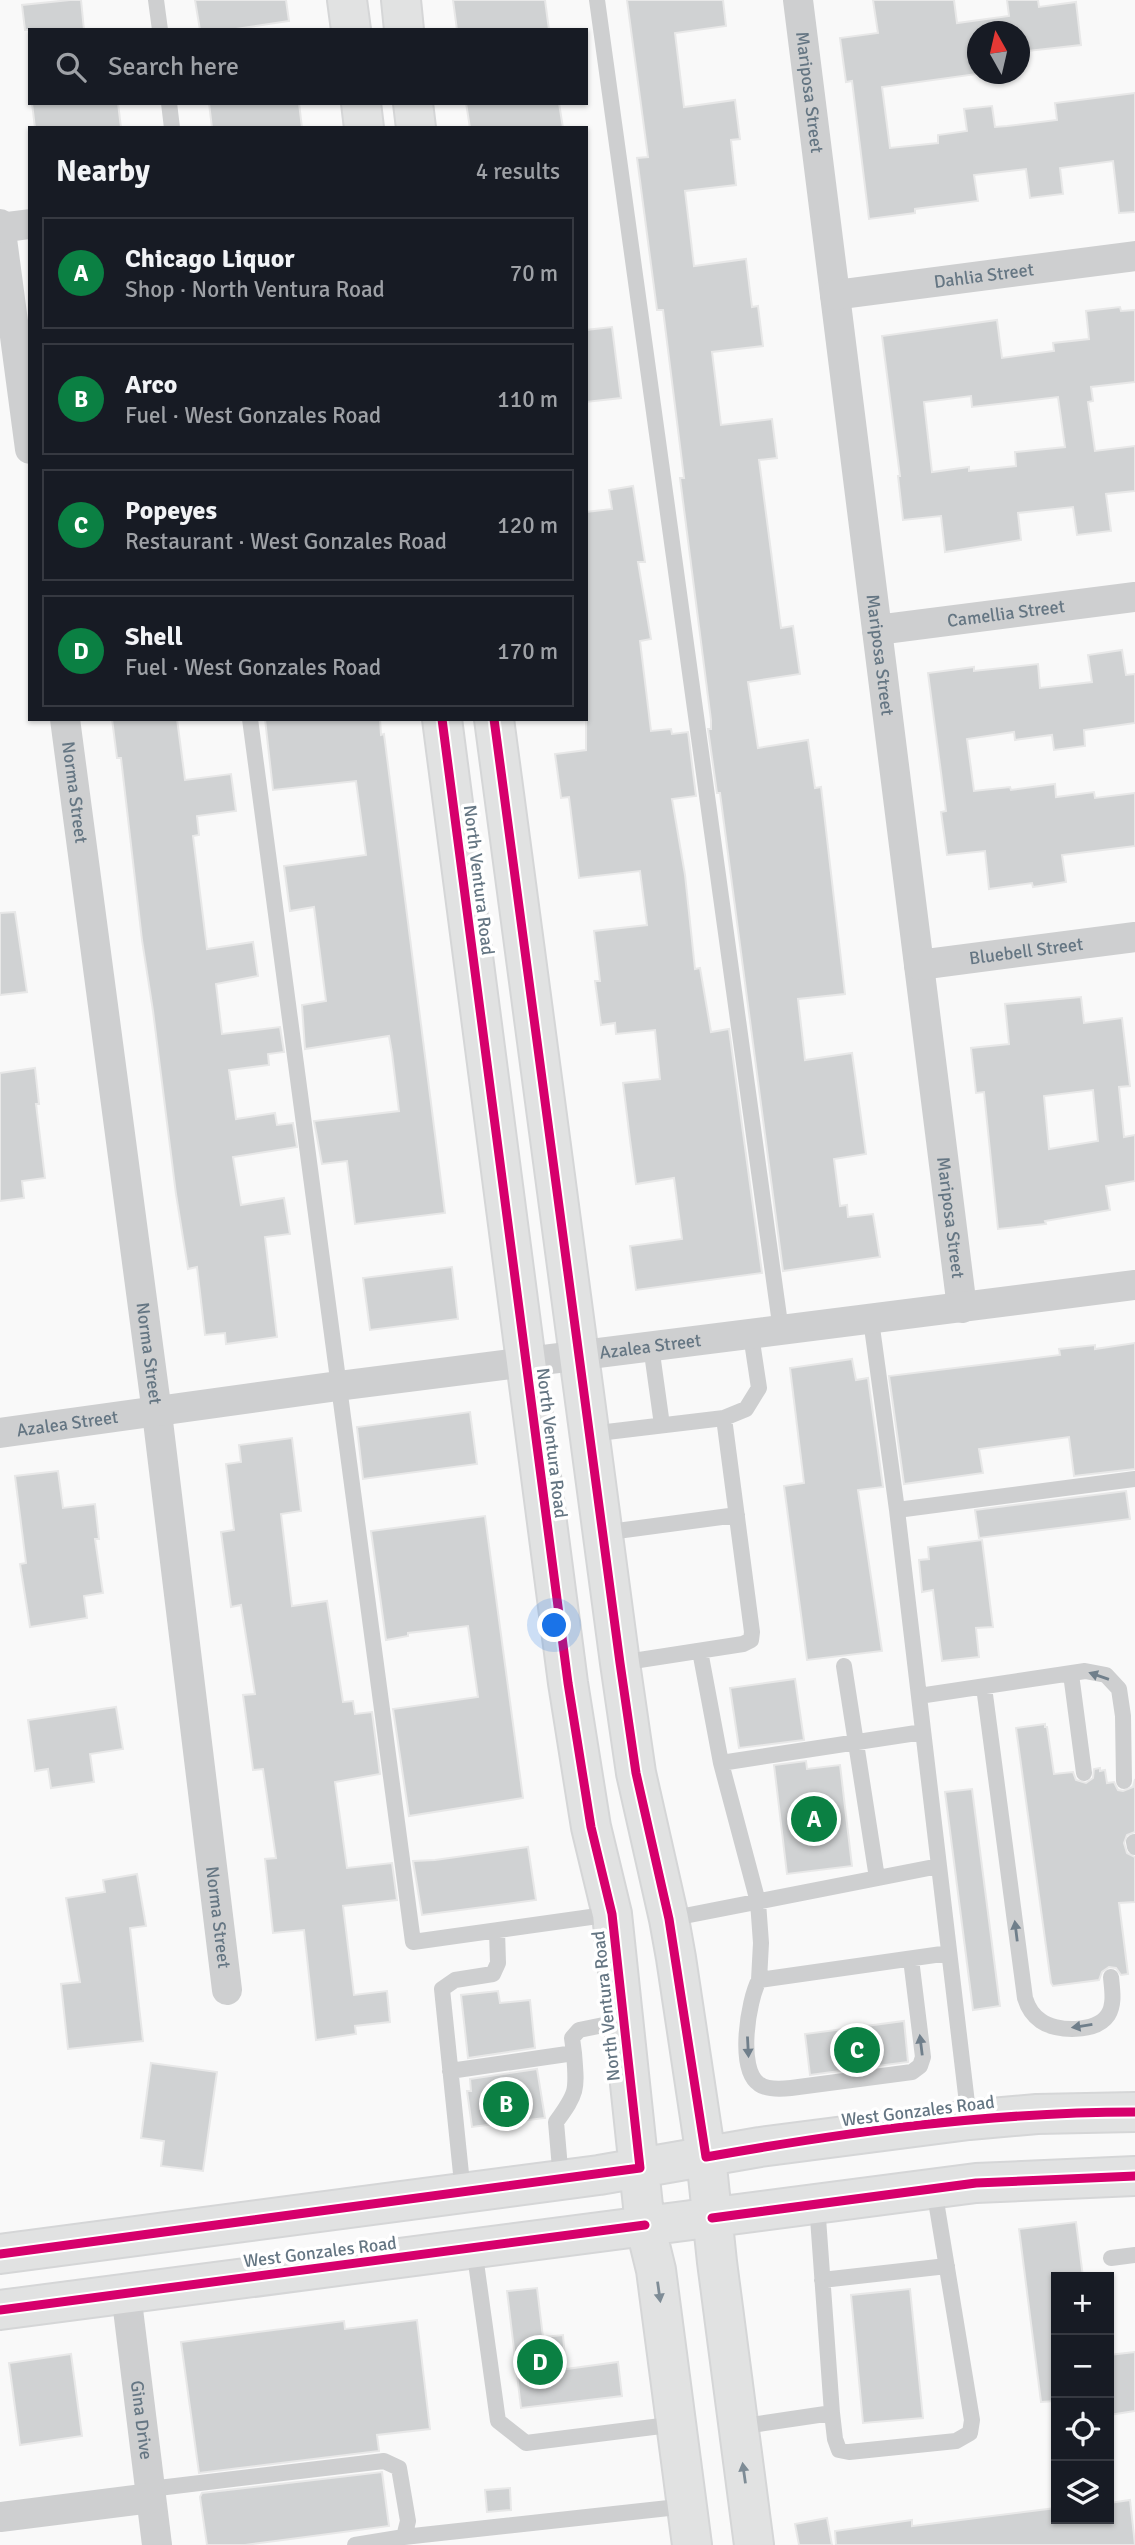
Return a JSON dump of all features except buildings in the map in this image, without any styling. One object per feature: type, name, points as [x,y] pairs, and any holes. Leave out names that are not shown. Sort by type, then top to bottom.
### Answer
[{"type":"main road","points":[[348,0],[351,28]]},
{"type":"main road","points":[[401,0],[404,28]]},
{"type":"main road","points":[[361,105],[364,126]]},
{"type":"main road","points":[[413,105],[416,126]]},
{"type":"main road","name":"North Ventura Road","points":[[442,721],[565,1658],[591,1827],[612,1914],[645,2225],[656,2270],[692,2545]]},
{"type":"main road","name":"North Ventura Road","points":[[494,721],[620,1663],[636,1773],[669,1919],[706,2157],[754,2545]]},
{"type":"main road","name":"West Gonzales Road","points":[[0,2254],[561,2180],[760,2147],[969,2120],[1037,2114],[1135,2112]]},
{"type":"main road","name":"West Gonzales Road","points":[[0,2310],[976,2183],[1135,2176]]},
{"type":"street","name":"Mariposa Street","points":[[797,0],[962,1308]]},
{"type":"street","points":[[28,223],[0,227],[28,434]]},
{"type":"street","name":"Dahlia Street","points":[[835,295],[1135,256]]},
{"type":"street","name":"Camellia Street","points":[[877,630],[1135,597]]},
{"type":"street","name":"Norma Street","points":[[65,721],[156,1413],[227,1990]]},
{"type":"street","name":"Bluebell Street","points":[[919,965],[1135,937]]},
{"type":"street","name":"Azalea Street","points":[[0,1433],[338,1386],[1135,1285]]},
{"type":"street","name":"Gina Drive","points":[[126,2293],[157,2545]]},
{"type":"street","points":[[0,2517],[151,2493]]},
{"type":"lane","points":[[156,0],[160,28]]},
{"type":"lane","points":[[597,0],[781,1331]]},
{"type":"lane","points":[[169,105],[172,126]]},
{"type":"lane","points":[[250,721],[413,1942],[612,1914]]},
{"type":"lane","points":[[871,1320],[897,1510],[969,2120]]},
{"type":"lane","points":[[590,1434],[724,1418],[746,1409],[759,1388],[751,1335]]},
{"type":"lane","points":[[651,1346],[662,1425]]},
{"type":"lane","points":[[620,1663],[743,1644],[751,1640],[724,1418]]},
{"type":"lane","points":[[897,1510],[1135,1479]]},
{"type":"lane","points":[[602,1533],[737,1515]]},
{"type":"lane","points":[[700,1651],[721,1763],[758,1902],[761,1943],[759,1980],[754,1990],[747,2029],[750,2072],[760,2085],[777,2089],[912,2072],[920,2066],[923,2057],[911,1959]]},
{"type":"lane","points":[[844,1666],[877,1878]]},
{"type":"lane","points":[[919,1696],[1085,1671],[1106,1675],[1119,1689],[1123,1716],[1124,1781]]},
{"type":"lane","points":[[1071,1674],[1084,1773]]},
{"type":"lane","points":[[984,1687],[1025,1998],[1029,2010],[1042,2022],[1060,2028],[1092,2026],[1107,2017],[1110,2010],[1111,1977]]},
{"type":"lane","points":[[721,1763],[923,1732]]},
{"type":"lane","points":[[669,1919],[939,1866]]},
{"type":"lane","points":[[463,2193],[442,1989],[455,1980],[493,1974],[498,1963],[497,1931]]},
{"type":"lane","points":[[759,1980],[949,1953]]},
{"type":"lane","points":[[561,2180],[556,2122],[577,2087],[572,2038],[579,2031],[623,2021]]},
{"type":"lane","points":[[450,2071],[574,2053]]},
{"type":"lane","points":[[817,2204],[832,2413],[839,2450],[849,2452],[956,2441],[970,2432],[972,2420],[934,2189]]},
{"type":"lane","points":[[474,2247],[498,2421],[526,2443],[677,2424]]},
{"type":"lane","points":[[1111,2258],[1135,2255]]},
{"type":"lane","points":[[822,2280],[947,2266]]},
{"type":"lane","points":[[738,2427],[832,2413]]},
{"type":"lane","points":[[151,2493],[384,2462],[399,2468],[408,2521],[404,2537]]},
{"type":"lane","points":[[355,2545],[404,2537],[687,2506]]},
{"type":"cycle path","points":[[0,2254],[640,2168],[612,1914],[591,1827],[568,1683],[442,721]]},
{"type":"cycle path","points":[[494,721],[636,1773],[669,1919],[706,2157],[919,2125],[1027,2116],[1135,2112]]},
{"type":"cycle path","points":[[712,2218],[976,2183],[1135,2176]]},
{"type":"cycle path","points":[[0,2310],[645,2225]]},
{"type":"place","name":"Chicago Liquor","points":[[814,1819]]},
{"type":"place","name":"Popeyes","points":[[857,2050]]},
{"type":"place","name":"Arco","points":[[506,2104]]},
{"type":"place","name":"Shell","points":[[540,2362]]}]
